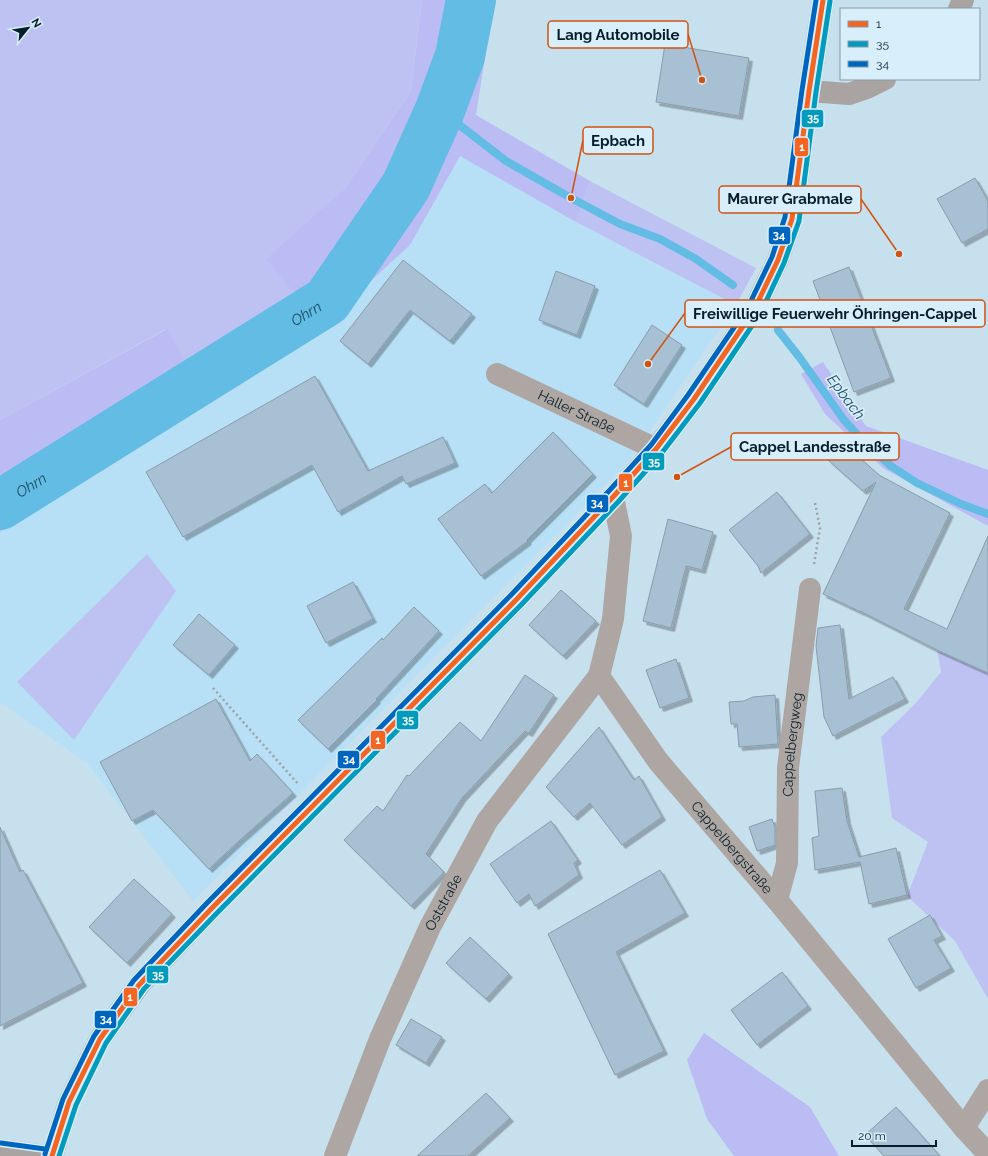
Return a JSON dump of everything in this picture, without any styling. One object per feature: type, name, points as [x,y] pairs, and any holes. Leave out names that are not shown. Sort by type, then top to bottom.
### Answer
[{"type":"main road","points":[[52,1156],[69,1102],[100,1039],[139,985],[212,908],[516,600],[656,449],[694,400],[754,310],[778,260],[792,219],[823,0]]},
{"type":"main road","points":[[809,91],[849,94],[883,80]]},
{"type":"main road","points":[[0,1150],[44,1156]]},
{"type":"street","name":"Haller Straße","points":[[497,374],[656,449]]},
{"type":"street","points":[[599,676],[613,619],[621,536],[613,497]]},
{"type":"street","name":"Cappelbergweg","points":[[777,900],[786,863],[788,768],[810,589]]},
{"type":"street","name":"Cappelbergstraße","points":[[599,676],[658,761],[777,900],[964,1128],[988,1154]]},
{"type":"street","name":"Oststraße","points":[[335,1156],[380,1039],[430,927],[486,821],[599,676]]},
{"type":"street","points":[[964,1128],[988,1090]]},
{"type":"path","points":[[810,589],[820,528],[815,503]]},
{"type":"path","points":[[213,688],[315,803]]},
{"type":"shaded area","points":[[0,0],[422,0],[411,91],[346,187],[267,259],[322,326],[205,398],[166,329],[0,420]]},
{"type":"shaded area","points":[[422,0],[494,0],[476,115],[590,181],[576,222],[460,156],[410,245],[322,326],[266,259],[346,187],[411,91]]},
{"type":"shaded area","points":[[460,155],[576,222],[736,305],[630,460],[193,901],[88,764],[0,702],[0,532],[205,398],[322,326],[410,245]]},
{"type":"shaded area","points":[[590,181],[756,268],[736,305],[576,222]]},
{"type":"shaded area","points":[[167,329],[205,398],[0,532],[0,420]]},
{"type":"shaded area","points":[[823,362],[866,426],[988,470],[988,526],[883,468],[825,414],[801,374]]},
{"type":"shaded area","points":[[147,554],[176,591],[74,740],[17,682]]},
{"type":"shaded area","points":[[937,650],[988,673],[988,999],[955,941],[907,896],[928,842],[892,818],[881,737],[915,704],[941,672]]},
{"type":"shaded area","points":[[704,1033],[810,1107],[839,1156],[734,1156],[707,1119],[687,1060]]},
{"type":"building","points":[[665,44],[749,58],[739,116],[656,102]]},
{"type":"building","points":[[975,178],[988,201],[988,229],[962,243],[937,199]]},
{"type":"building","points":[[403,260],[472,314],[450,341],[410,310],[368,364],[340,341]]},
{"type":"building","points":[[849,267],[891,378],[854,392],[813,281]]},
{"type":"building","points":[[556,271],[595,286],[577,335],[539,320]]},
{"type":"building","points":[[652,325],[682,345],[644,404],[614,385]]},
{"type":"building","points":[[315,376],[368,471],[443,437],[455,463],[406,484],[402,476],[338,512],[312,465],[183,537],[146,472]]},
{"type":"building","points":[[553,432],[593,474],[527,540],[528,541],[481,576],[438,519],[485,484],[492,493]]},
{"type":"building","points":[[843,443],[879,475],[950,513],[904,609],[947,629],[988,536],[988,673],[937,650],[823,594],[876,482],[863,491],[828,460]]},
{"type":"building","points":[[777,492],[810,534],[761,573],[758,566],[729,530]]},
{"type":"building","points":[[668,519],[713,532],[702,570],[686,566],[671,628],[643,621]]},
{"type":"building","points":[[353,582],[373,619],[326,643],[307,606]]},
{"type":"building","points":[[561,590],[596,621],[563,656],[529,625]]},
{"type":"building","points":[[414,607],[439,631],[376,699],[377,700],[328,749],[298,720],[382,638],[383,640]]},
{"type":"building","points":[[199,614],[235,645],[209,675],[173,645]]},
{"type":"building","points":[[840,625],[849,699],[893,677],[905,699],[833,736],[824,717],[816,646],[818,628]]},
{"type":"building","points":[[676,659],[689,698],[660,708],[646,670]]},
{"type":"building","points":[[525,675],[554,695],[529,733],[525,731],[462,798],[426,854],[444,872],[411,906],[344,840],[377,806],[383,811],[407,775],[409,776],[460,722],[481,741]]},
{"type":"building","points":[[775,695],[778,744],[739,747],[737,724],[731,724],[729,702],[744,701],[753,697]]},
{"type":"building","points":[[216,699],[250,761],[257,754],[293,793],[209,869],[153,810],[132,821],[100,762]]},
{"type":"building","points":[[599,727],[634,780],[639,776],[662,817],[622,845],[590,803],[574,817],[546,787]]},
{"type":"building","points":[[842,788],[847,821],[859,857],[896,848],[907,895],[869,904],[860,862],[815,870],[812,838],[819,836],[815,791]]},
{"type":"building","points":[[772,819],[775,828],[775,845],[757,851],[749,827]]},
{"type":"building","points":[[551,821],[578,860],[574,863],[579,875],[535,906],[529,894],[517,903],[490,864]]},
{"type":"building","points":[[0,827],[20,872],[23,870],[83,983],[0,1026]]},
{"type":"building","points":[[660,870],[685,913],[616,952],[664,1051],[615,1075],[548,934]]},
{"type":"building","points":[[134,879],[172,914],[127,963],[89,927]]},
{"type":"building","points":[[930,915],[942,936],[934,940],[951,968],[916,988],[888,939]]},
{"type":"building","points":[[470,937],[509,974],[486,999],[446,963]]},
{"type":"building","points":[[782,972],[808,1006],[757,1045],[731,1010]]},
{"type":"building","points":[[411,1019],[442,1037],[426,1063],[396,1045]]},
{"type":"building","points":[[486,1093],[510,1118],[468,1156],[417,1156]]},
{"type":"building","points":[[896,1107],[940,1156],[884,1156],[865,1135]]},
{"type":"waterway","name":"Ohrn","points":[[0,505],[327,301],[406,186],[440,110],[460,56],[471,0]]},
{"type":"waterway","name":"Epbach","points":[[440,110],[506,161],[620,224],[660,239],[696,259],[733,285]]},
{"type":"waterway","name":"Epbach","points":[[778,330],[844,420],[862,440],[891,466],[917,483],[961,504],[988,514]]},
{"type":"transit line","name":"34","points":[[45,1154],[63,1099],[94,1036],[134,980],[207,903],[511,595],[651,445],[688,395],[748,307],[772,257],[785,217],[816,0]]},
{"type":"transit line","name":"1","points":[[52,1156],[69,1102],[100,1039],[139,985],[212,908],[516,600],[613,497],[656,449],[694,399],[754,310],[778,260],[792,219],[823,0]]},
{"type":"transit line","name":"35","points":[[59,1156],[76,1105],[106,1043],[144,989],[521,605],[618,502],[661,454],[700,403],[760,314],[784,263],[799,221],[830,1]]},
{"type":"transit line","name":"34","points":[[1,1143],[45,1149]]},
{"type":"place","name":"Lang Automobile","points":[[702,80]]},
{"type":"place","name":"Epbach","points":[[571,198]]},
{"type":"place","name":"Maurer Grabmale","points":[[899,254]]},
{"type":"place","name":"Freiwillige Feuerwehr Öhringen-Cappel","points":[[648,364]]},
{"type":"place","name":"Cappel Landesstraße","points":[[677,477]]}]
